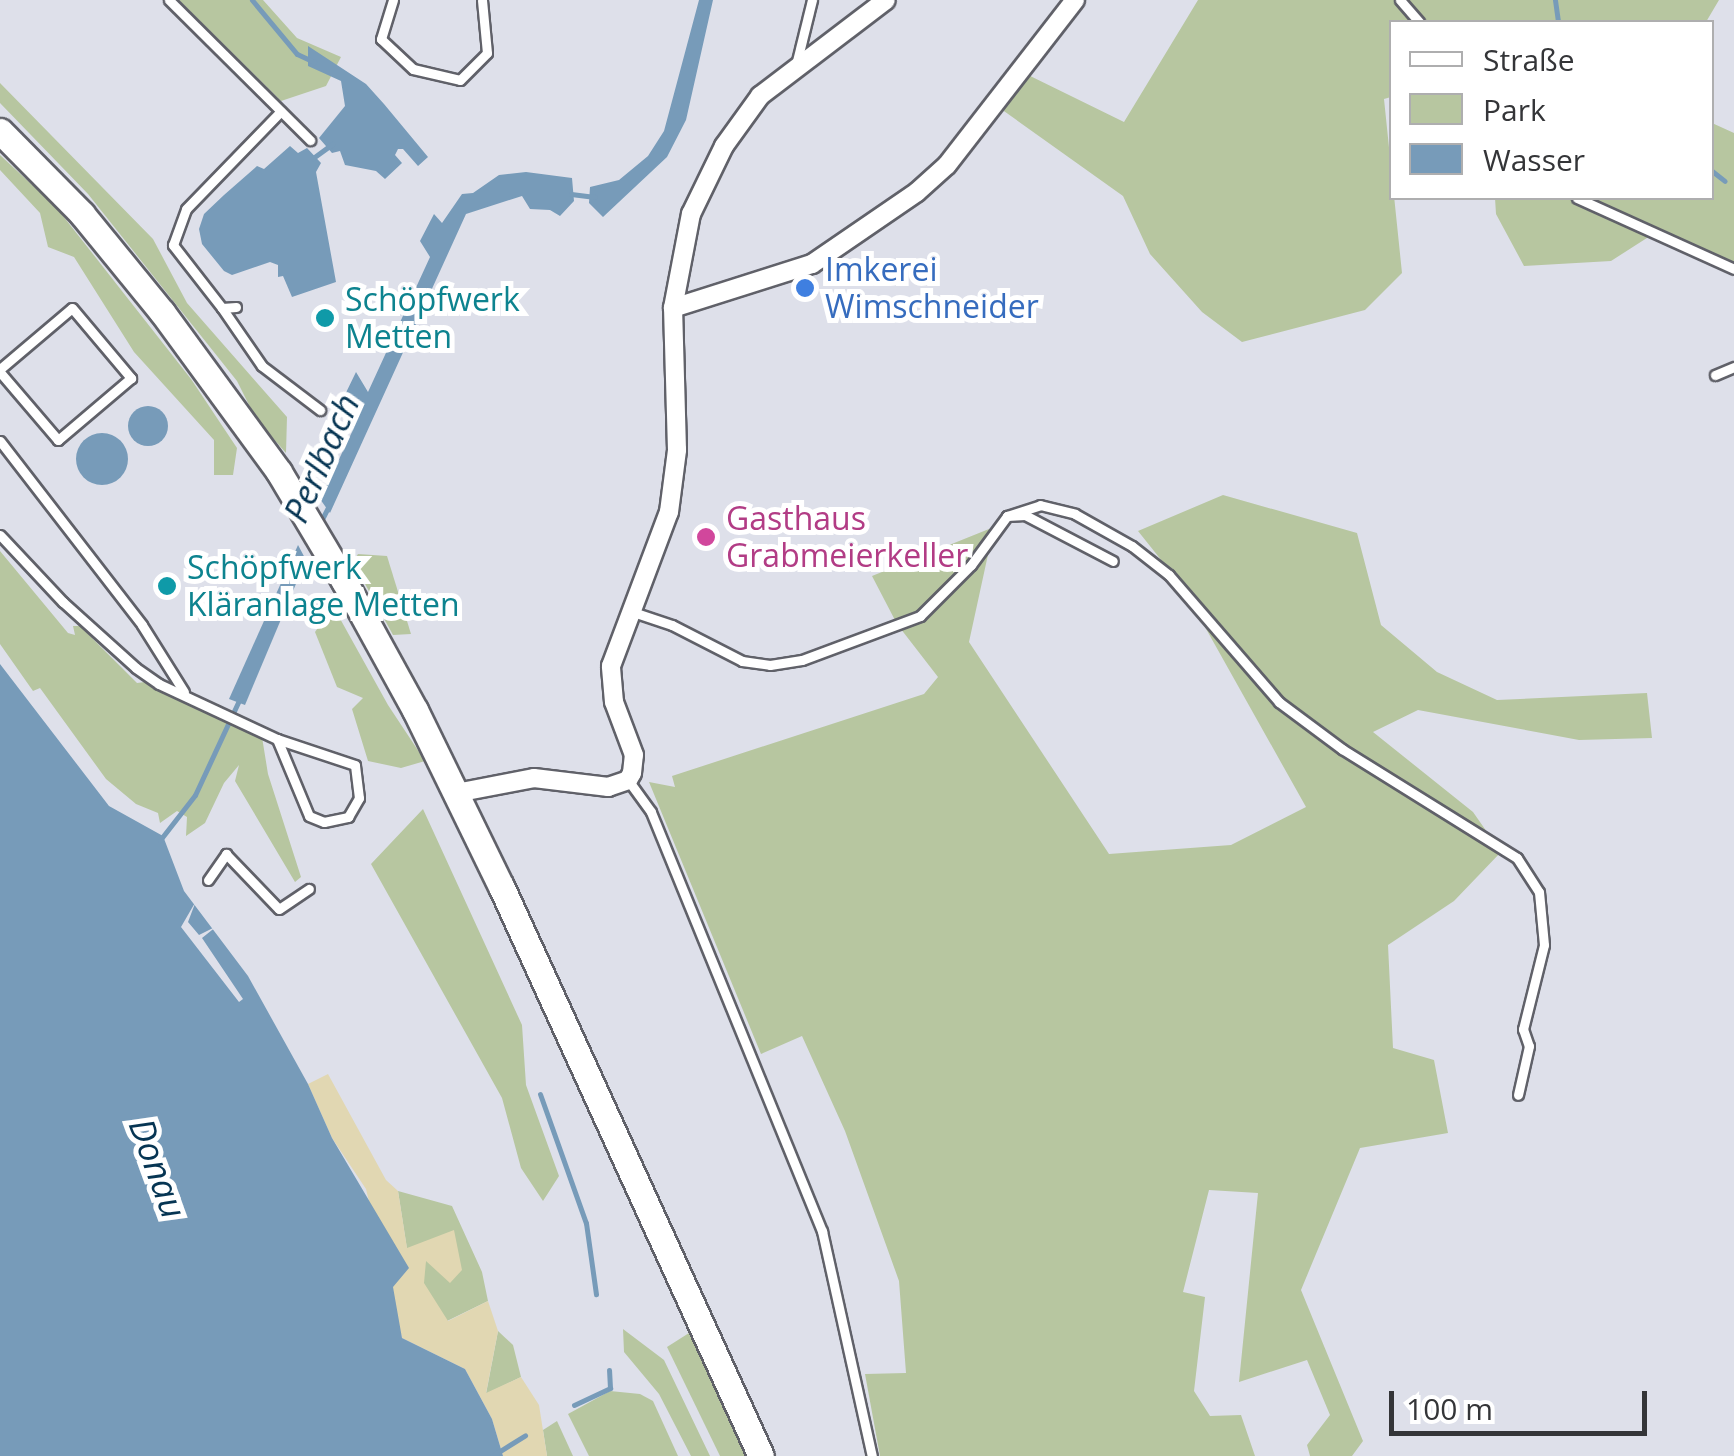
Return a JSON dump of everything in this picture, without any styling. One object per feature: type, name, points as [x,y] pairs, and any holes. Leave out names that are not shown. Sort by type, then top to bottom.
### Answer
[{"type":"main road","points":[[0,131],[94,228],[162,312],[279,472],[344,582],[456,794],[761,1456]]},
{"type":"street","points":[[456,794],[534,778],[608,787],[628,780],[635,766],[634,755],[610,681],[615,651],[633,612],[672,494],[677,450],[673,308],[691,214],[712,166],[748,110],[796,65],[886,0]]},
{"type":"street","points":[[673,308],[812,264],[918,192],[947,164],[1075,0]]},
{"type":"lane","points":[[170,0],[310,140]]},
{"type":"lane","points":[[393,0],[380,39],[412,69],[460,80],[487,53],[482,0]]},
{"type":"lane","points":[[796,65],[812,0]]},
{"type":"lane","points":[[1400,0],[1417,20]]},
{"type":"lane","points":[[281,110],[186,209],[173,245],[262,366],[320,410]]},
{"type":"lane","points":[[1580,200],[1734,269]]},
{"type":"lane","points":[[222,308],[236,307]]},
{"type":"lane","points":[[72,308],[131,378],[58,440],[0,370],[72,308]]},
{"type":"lane","points":[[1715,375],[1734,367]]},
{"type":"lane","points":[[0,440],[142,625],[188,698]]},
{"type":"lane","points":[[633,612],[672,625],[742,661],[770,665],[802,660],[920,616],[971,565],[1007,516],[1040,505],[1076,514],[1132,546],[1168,575],[1279,702],[1342,750],[1517,858],[1539,892],[1544,945],[1523,1029],[1529,1046],[1518,1095]]},
{"type":"lane","points":[[1007,516],[1025,516],[1113,561]]},
{"type":"lane","points":[[0,535],[64,602],[136,668],[188,698],[267,730],[277,738],[355,766],[360,798],[348,817],[324,822],[309,816],[277,738]]},
{"type":"lane","points":[[628,780],[651,812],[822,1231],[872,1456]]},
{"type":"lane","points":[[208,880],[226,854],[279,910],[308,889]]},
{"type":"green space","points":[[179,0],[263,0],[297,38],[341,57],[326,86],[281,101]]},
{"type":"green space","points":[[1198,0],[1719,0],[1707,20],[1389,20],[1389,98],[1384,99],[1389,200],[1394,200],[1402,273],[1365,310],[1242,342],[1202,312],[1150,254],[1123,196],[994,104],[1020,71],[1124,122]]},
{"type":"green space","points":[[0,83],[153,239],[187,303],[287,417],[286,453],[256,419],[237,381],[88,194],[0,103]]},
{"type":"green space","points":[[1714,124],[1734,133],[1734,275],[1650,236],[1611,261],[1524,266],[1496,214],[1495,200],[1714,200]]},
{"type":"green space","points":[[0,155],[56,207],[191,379],[237,448],[233,475],[214,475],[214,440],[134,352],[74,257],[48,247],[40,213],[0,170]]},
{"type":"green space","points":[[1223,495],[1357,533],[1381,625],[1437,672],[1497,700],[1647,693],[1652,738],[1579,740],[1418,710],[1373,732],[1473,812],[1501,852],[1454,901],[1388,945],[1393,1048],[1434,1060],[1448,1133],[1360,1148],[1301,1290],[1363,1441],[1352,1456],[1310,1456],[1307,1445],[1330,1415],[1307,1360],[1239,1382],[1258,1193],[1209,1190],[1183,1292],[1205,1297],[1194,1391],[1210,1416],[1241,1415],[1255,1456],[880,1456],[865,1374],[906,1373],[899,1281],[845,1131],[802,1036],[761,1054],[649,782],[675,787],[672,776],[924,694],[938,677],[897,624],[872,576],[994,527],[969,642],[1109,854],[1231,845],[1306,807],[1182,586],[1138,531]]},
{"type":"green space","points":[[0,551],[68,633],[75,635],[73,626],[80,626],[137,683],[145,682],[262,737],[268,774],[301,877],[295,882],[235,781],[239,765],[224,783],[205,823],[186,836],[187,817],[177,811],[160,823],[158,813],[136,804],[106,779],[40,688],[33,691],[0,644]]},
{"type":"green space","points":[[358,554],[387,556],[411,634],[393,635],[353,562]]},
{"type":"green space","points":[[333,606],[388,705],[425,761],[401,768],[368,761],[352,709],[363,698],[337,687],[315,632]]},
{"type":"green space","points":[[423,809],[522,1025],[526,1085],[559,1176],[543,1201],[521,1168],[502,1098],[371,864]]},
{"type":"green space","points":[[398,1191],[452,1206],[482,1272],[488,1301],[447,1321],[419,1284],[426,1260],[454,1231],[407,1249]]},
{"type":"green space","points":[[623,1329],[664,1360],[710,1456],[691,1456],[659,1394],[624,1352]]},
{"type":"green space","points":[[498,1331],[513,1345],[521,1377],[486,1394]]},
{"type":"green space","points":[[689,1333],[746,1456],[720,1456],[667,1347]]},
{"type":"green space","points":[[610,1391],[640,1394],[653,1401],[678,1456],[589,1456],[568,1414]]},
{"type":"green space","points":[[557,1421],[573,1456],[547,1456],[543,1430]]},
{"type":"sand","points":[[328,1074],[386,1180],[398,1191],[407,1248],[454,1230],[462,1270],[450,1283],[426,1261],[424,1283],[448,1321],[488,1301],[498,1331],[486,1393],[521,1377],[539,1405],[547,1456],[503,1456],[492,1419],[465,1369],[402,1338],[366,1189],[332,1138],[308,1084]]},
{"type":"water","points":[[699,0],[713,0],[686,120],[667,157],[603,217],[589,203],[590,187],[619,180],[648,156],[664,131]]},
{"type":"water","points":[[308,46],[366,84],[428,157],[418,166],[403,149],[398,149],[395,155],[402,163],[385,179],[376,171],[345,165],[340,151],[332,153],[319,138],[345,106],[341,81],[308,66]]},
{"type":"water","points":[[290,146],[298,153],[307,148],[321,163],[316,172],[336,282],[292,297],[283,276],[278,277],[278,265],[270,262],[232,275],[224,271],[202,244],[199,229],[204,214],[224,195],[257,166],[264,169]]},
{"type":"water","points":[[526,172],[572,178],[574,201],[560,216],[550,210],[530,209],[522,196],[466,214],[330,513],[320,499],[352,432],[340,405],[356,372],[368,392],[430,257],[420,241],[434,214],[442,223],[462,194],[473,193],[499,175]]},
{"type":"water","points":[[148,406],[162,412],[168,426],[162,440],[148,446],[134,440],[128,426],[134,412]]},
{"type":"water","points":[[102,433],[121,440],[128,459],[121,478],[102,485],[83,478],[76,459],[83,440]]},
{"type":"water","points":[[298,545],[306,560],[245,705],[229,699]]},
{"type":"water","name":"Donau","points":[[0,664],[109,806],[163,836],[184,891],[248,976],[308,1084],[332,1138],[409,1268],[393,1287],[402,1338],[465,1369],[492,1419],[503,1456],[0,1456]]},
{"type":"pier","points":[[196,901],[188,922],[199,935],[217,926],[202,938],[243,999],[239,1002],[181,927]]},
{"type":"waterway","points":[[252,0],[297,54],[314,62]]},
{"type":"waterway","points":[[1555,0],[1558,20]]},
{"type":"waterway","points":[[313,158],[332,144]]},
{"type":"waterway","points":[[1714,173],[1725,181]]},
{"type":"waterway","name":"Perlbach","points":[[571,194],[595,197]]},
{"type":"waterway","name":"Perlbach","points":[[319,525],[330,503]]},
{"type":"waterway","name":"Perlbach","points":[[160,840],[195,795],[240,698]]},
{"type":"waterway","points":[[540,1094],[586,1223],[596,1294]]},
{"type":"waterway","points":[[574,1405],[610,1388],[609,1370]]},
{"type":"waterway","points":[[492,1456],[525,1435]]},
{"type":"place","name":"Imkerei Wimschneider","points":[[805,288]]},
{"type":"place","name":"Schöpfwerk Metten","points":[[325,318]]},
{"type":"place","name":"Gasthaus Grabmeierkeller","points":[[706,537]]},
{"type":"place","name":"Schöpfwerk Kläranlage Metten","points":[[167,586]]}]
